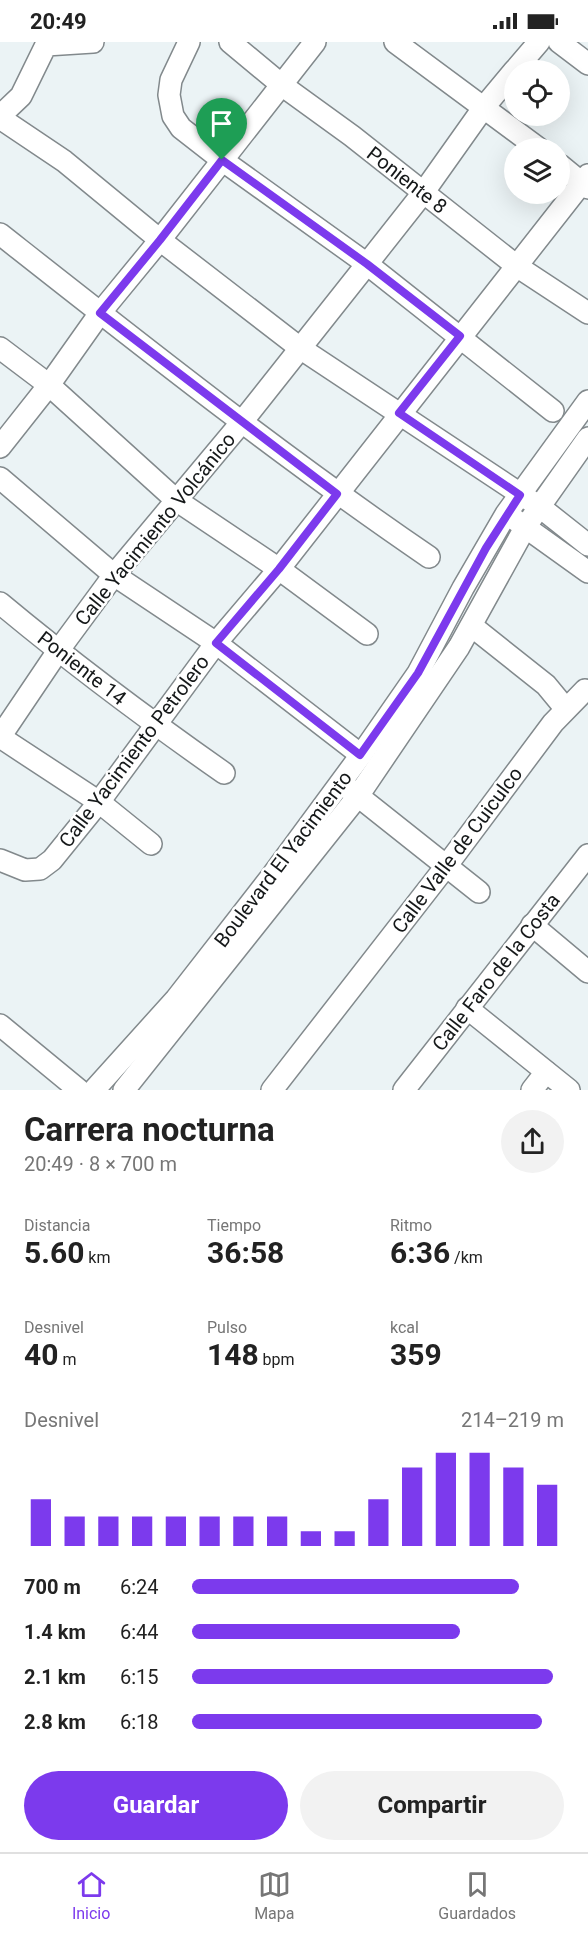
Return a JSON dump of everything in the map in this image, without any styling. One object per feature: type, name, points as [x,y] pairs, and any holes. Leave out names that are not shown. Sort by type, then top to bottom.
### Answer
[{"type":"street","points":[[93,42],[44,43],[21,96],[0,117],[64,160],[160,240],[300,348],[540,507],[588,545]]},
{"type":"street","points":[[189,42],[171,80],[169,94],[173,116],[182,128],[222,160],[367,264],[553,411]]},
{"type":"street","name":"Poniente 8","points":[[230,42],[283,86],[518,267],[588,313]]},
{"type":"street","points":[[0,447],[49,385],[100,313],[283,86],[315,42]]},
{"type":"street","points":[[395,42],[525,138]]},
{"type":"street","name":"Calle Yacimiento Volcánico","points":[[524,60],[539,42]]},
{"type":"street","points":[[559,42],[588,63]]},
{"type":"street","name":"Calle Yacimiento Volcánico","points":[[0,737],[58,651],[114,575],[241,423],[423,193],[484,107],[504,84]]},
{"type":"street","points":[[570,172],[586,182]]},
{"type":"street","name":"Calle Yacimiento Petrolero","points":[[0,860],[25,870],[40,869],[52,860],[99,802],[216,643],[279,569],[460,336],[586,182]]},
{"type":"street","points":[[0,234],[241,423],[337,494],[429,557]]},
{"type":"street","points":[[0,348],[49,385],[176,500],[279,569],[367,634]]},
{"type":"street","name":"Boulevard El Yacimiento","points":[[94,1090],[176,999],[271,877],[340,783],[418,673],[506,514],[588,401]]},
{"type":"street","name":"Boulevard El Yacimiento","points":[[124,1090],[358,796],[473,627],[526,526],[588,438]]},
{"type":"street","points":[[0,478],[114,575],[216,643],[360,755]]},
{"type":"street","points":[[506,514],[588,572]]},
{"type":"street","name":"Poniente 14","points":[[0,603],[154,725],[224,773]]},
{"type":"street","points":[[473,627],[546,685],[565,708]]},
{"type":"street","name":"Calle Valle de Cuiculco","points":[[272,1090],[447,865],[565,708],[585,690]]},
{"type":"street","points":[[0,737],[99,802],[151,844]]},
{"type":"street","points":[[340,783],[479,892]]},
{"type":"street","name":"Calle Faro de la Costa","points":[[404,1090],[588,855]]},
{"type":"street","points":[[532,925],[588,972]]},
{"type":"street","points":[[467,1008],[569,1090]]},
{"type":"street","points":[[0,1025],[79,1090]]},
{"type":"street","points":[[532,1090],[546,1072]]},
{"type":"route","points":[[222,160],[367,264],[460,336],[399,413],[520,495],[506,514],[463,588],[418,673],[360,755],[216,643],[279,569],[337,494],[241,423],[100,313],[222,160]]}]
